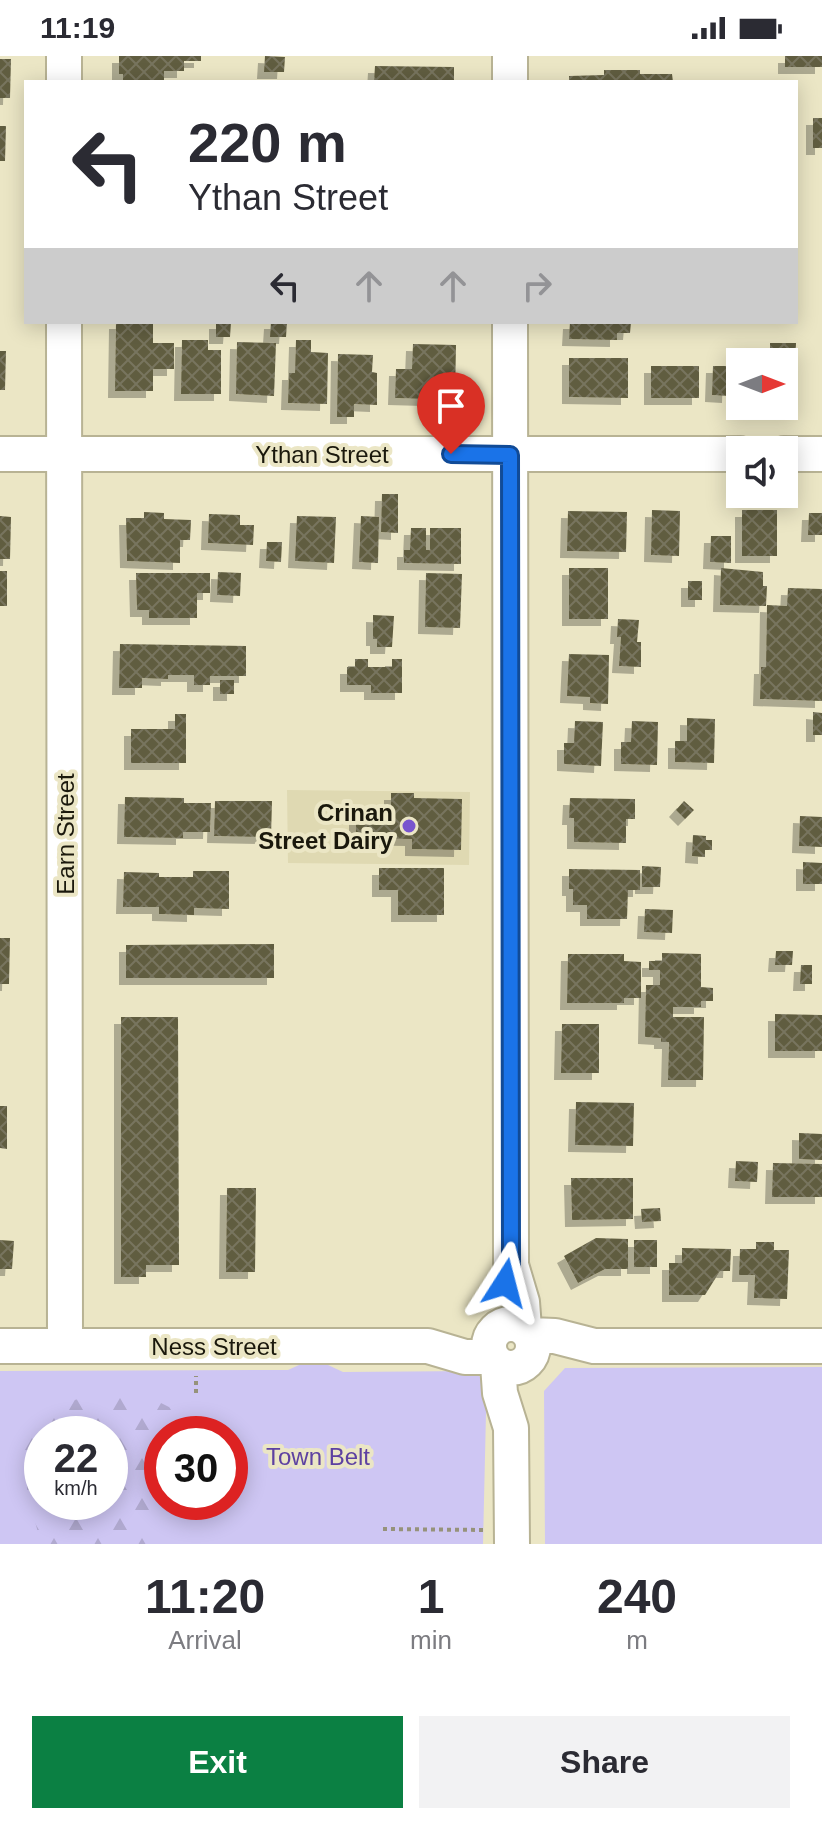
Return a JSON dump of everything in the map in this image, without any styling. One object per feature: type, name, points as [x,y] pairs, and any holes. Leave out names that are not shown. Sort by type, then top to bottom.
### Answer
[{"type":"street","points":[[64,56],[64,80]]},
{"type":"street","points":[[510,56],[510,80]]},
{"type":"street","name":"Earn Street","points":[[64,324],[65,1345]]},
{"type":"street","points":[[510,324],[511,1265],[499,1301],[524,1392],[511,1428],[512,1537]]},
{"type":"street","name":"Ythan Street","points":[[0,454],[726,454]]},
{"type":"street","points":[[798,454],[822,454]]},
{"type":"street","name":"Ness Street","points":[[0,1346],[428,1346],[465,1357],[555,1336],[594,1346],[822,1346]]},
{"type":"path","points":[[383,1529],[512,1537]]},
{"type":"shaded area","points":[[287,790],[470,792],[469,865],[288,863]]},
{"type":"green space","name":"Town Belt","points":[[299,1365],[328,1365],[343,1372],[473,1371],[486,1384],[489,1394],[483,1544],[0,1544],[0,1371],[288,1370]]},
{"type":"green space","points":[[822,1367],[822,1544],[545,1544],[544,1391],[565,1368]]},
{"type":"green space","points":[[94,1395],[145,1395],[171,1408],[171,1416],[144,1416],[144,1520],[157,1520],[157,1533],[152,1544],[41,1544],[35,1520],[128,1520],[128,1416],[36,1416],[43,1408]]},
{"type":"green space","points":[[24,1431],[24,1469],[19,1437]]},
{"type":"building","points":[[119,56],[201,56],[201,61],[184,61],[184,71],[164,71],[164,80],[123,80],[123,74],[119,74]]},
{"type":"building","points":[[265,56],[285,57],[284,72],[264,72]]},
{"type":"building","points":[[785,56],[822,56],[822,67],[785,67]]},
{"type":"building","points":[[0,59],[11,59],[10,98],[0,98]]},
{"type":"building","points":[[375,66],[454,67],[454,80],[374,80]]},
{"type":"building","points":[[604,70],[640,70],[640,74],[672,74],[673,80],[569,80],[569,76],[604,75]]},
{"type":"building","points":[[813,118],[822,118],[822,148],[813,148]]},
{"type":"building","points":[[0,126],[6,126],[5,161],[0,161]]},
{"type":"building","points":[[116,324],[153,324],[153,343],[174,343],[174,369],[153,369],[153,391],[115,391]]},
{"type":"building","points":[[216,324],[231,324],[230,337],[216,337]]},
{"type":"building","points":[[271,324],[287,324],[286,337],[270,337]]},
{"type":"building","points":[[570,324],[631,324],[630,333],[617,333],[617,340],[569,339]]},
{"type":"building","points":[[182,340],[208,340],[208,350],[221,350],[221,394],[181,394]]},
{"type":"building","points":[[296,340],[311,340],[311,352],[328,353],[327,404],[288,403],[289,373],[295,373]]},
{"type":"building","points":[[237,342],[276,343],[274,396],[236,394]]},
{"type":"building","points":[[770,343],[796,343],[796,348],[770,348]]},
{"type":"building","points":[[413,344],[456,345],[455,396],[395,398],[396,369],[412,369]]},
{"type":"building","points":[[0,351],[6,351],[5,390],[0,390]]},
{"type":"building","points":[[338,354],[373,355],[372,372],[377,373],[377,405],[354,404],[354,417],[337,417]]},
{"type":"building","points":[[569,358],[628,358],[628,398],[569,397]]},
{"type":"building","points":[[651,366],[699,366],[699,398],[651,398]]},
{"type":"building","points":[[713,366],[726,366],[726,396],[712,395]]},
{"type":"building","points":[[382,494],[398,494],[398,533],[381,532]]},
{"type":"building","points":[[652,510],[680,511],[679,556],[651,555]]},
{"type":"building","points":[[742,510],[777,510],[777,556],[742,556]]},
{"type":"building","points":[[568,511],[627,512],[626,552],[567,551]]},
{"type":"building","points":[[144,512],[164,513],[164,519],[191,520],[190,540],[180,540],[180,563],[127,561],[126,518],[144,518]]},
{"type":"building","points":[[809,513],[822,513],[822,535],[808,535]]},
{"type":"building","points":[[209,514],[240,515],[240,525],[254,525],[253,545],[208,543]]},
{"type":"building","points":[[0,516],[11,517],[10,559],[0,559]]},
{"type":"building","points":[[297,516],[336,517],[334,563],[295,561]]},
{"type":"building","points":[[361,516],[379,517],[378,563],[359,562]]},
{"type":"building","points":[[411,528],[426,528],[426,550],[430,550],[430,528],[461,528],[461,564],[404,563],[404,550],[410,550]]},
{"type":"building","points":[[711,536],[731,536],[731,563],[710,562]]},
{"type":"building","points":[[267,542],[282,542],[281,562],[266,561]]},
{"type":"building","points":[[569,568],[608,568],[608,619],[569,619]]},
{"type":"building","points":[[721,568],[763,572],[763,586],[767,586],[766,606],[720,605]]},
{"type":"building","points":[[0,571],[7,571],[7,606],[0,606]]},
{"type":"building","points":[[218,572],[241,573],[240,596],[217,595]]},
{"type":"building","points":[[136,573],[210,573],[210,593],[197,593],[197,618],[149,618],[149,610],[137,610]]},
{"type":"building","points":[[426,573],[462,574],[460,628],[425,627]]},
{"type":"building","points":[[688,581],[702,581],[702,600],[688,600]]},
{"type":"building","points":[[788,588],[822,589],[822,701],[760,699],[761,667],[766,667],[767,605],[787,606]]},
{"type":"building","points":[[373,615],[394,616],[392,647],[377,647],[377,639],[373,639]]},
{"type":"building","points":[[618,619],[639,620],[637,642],[641,642],[641,667],[619,666],[621,637],[617,637]]},
{"type":"building","points":[[120,644],[246,646],[246,676],[210,676],[210,685],[194,685],[194,675],[168,675],[168,679],[142,678],[142,688],[119,688]]},
{"type":"building","points":[[569,654],[609,655],[608,704],[590,703],[590,697],[567,696]]},
{"type":"building","points":[[355,659],[368,659],[368,667],[392,667],[392,659],[402,659],[402,693],[371,693],[371,685],[347,685],[347,667],[355,667]]},
{"type":"building","points":[[220,680],[234,680],[234,694],[220,694]]},
{"type":"building","points":[[813,712],[822,713],[822,735],[813,735]]},
{"type":"building","points":[[175,714],[186,714],[186,763],[131,763],[131,729],[175,729]]},
{"type":"building","points":[[687,718],[715,719],[714,763],[675,762],[675,741],[687,741]]},
{"type":"building","points":[[575,721],[603,722],[601,766],[564,764],[564,743],[574,743]]},
{"type":"building","points":[[632,721],[658,722],[657,765],[621,764],[621,742],[631,742]]},
{"type":"building","name":"Crinan Street Dairy","points":[[391,793],[414,793],[414,798],[462,799],[461,850],[412,849],[412,839],[356,838],[356,813],[391,813]]},
{"type":"building","points":[[125,797],[184,798],[184,803],[211,803],[210,832],[183,832],[183,838],[124,837]]},
{"type":"building","points":[[570,798],[635,799],[635,819],[626,819],[626,843],[574,842],[574,818],[569,818]]},
{"type":"building","points":[[215,801],[272,801],[271,837],[214,836]]},
{"type":"building","points":[[684,801],[694,810],[685,819],[676,810]]},
{"type":"building","points":[[800,816],[822,817],[822,847],[799,846]]},
{"type":"building","points":[[693,835],[712,840],[712,850],[705,850],[705,857],[692,856]]},
{"type":"building","points":[[803,862],[822,863],[822,884],[803,884]]},
{"type":"building","points":[[642,866],[661,867],[660,887],[642,887]]},
{"type":"building","points":[[379,868],[444,868],[444,915],[398,915],[398,890],[379,890]]},
{"type":"building","points":[[569,869],[640,870],[640,890],[628,890],[627,919],[587,919],[587,905],[573,905]]},
{"type":"building","points":[[193,871],[229,871],[229,909],[194,908],[194,915],[159,914],[159,907],[123,907],[124,872],[159,873],[159,877],[193,877]]},
{"type":"building","points":[[645,909],[673,910],[672,933],[644,932]]},
{"type":"building","points":[[0,938],[10,938],[9,984],[0,984]]},
{"type":"building","points":[[274,944],[274,978],[126,978],[126,945]]},
{"type":"building","points":[[776,951],[793,951],[792,965],[775,965]]},
{"type":"building","points":[[662,953],[701,954],[701,987],[713,988],[713,1001],[701,1001],[701,1007],[673,1007],[673,1017],[704,1017],[703,1080],[668,1080],[669,1042],[645,1037],[646,985],[660,985],[660,970],[649,970],[649,961],[662,961]]},
{"type":"building","points":[[568,954],[624,954],[624,961],[641,962],[641,998],[624,998],[624,1003],[567,1003]]},
{"type":"building","points":[[801,965],[812,965],[812,984],[800,984]]},
{"type":"building","points":[[775,1014],[822,1015],[822,1051],[775,1051]]},
{"type":"building","points":[[121,1017],[178,1017],[179,1265],[146,1265],[146,1277],[121,1277]]},
{"type":"building","points":[[562,1024],[599,1024],[599,1073],[561,1073]]},
{"type":"building","points":[[576,1102],[634,1103],[633,1146],[575,1145]]},
{"type":"building","points":[[0,1106],[7,1106],[7,1149],[0,1148]]},
{"type":"building","points":[[799,1133],[822,1134],[822,1160],[799,1159]]},
{"type":"building","points":[[736,1161],[758,1162],[757,1182],[735,1181]]},
{"type":"building","points":[[773,1163],[822,1164],[822,1197],[772,1197]]},
{"type":"building","points":[[571,1178],[633,1178],[633,1219],[572,1220]]},
{"type":"building","points":[[227,1188],[256,1188],[255,1272],[226,1272]]},
{"type":"building","points":[[660,1208],[661,1221],[642,1222],[641,1209]]},
{"type":"building","points":[[596,1238],[628,1239],[628,1269],[605,1269],[578,1283],[564,1256]]},
{"type":"building","points":[[0,1240],[14,1241],[12,1269],[0,1269]]},
{"type":"building","points":[[634,1240],[657,1240],[657,1267],[634,1267]]},
{"type":"building","points":[[756,1242],[774,1242],[774,1250],[789,1250],[787,1299],[754,1298],[755,1275],[739,1275],[740,1249],[756,1249]]},
{"type":"building","points":[[682,1248],[731,1249],[730,1271],[720,1271],[705,1295],[669,1295],[669,1263],[682,1263]]},
{"type":"place","name":"Crinan Street Dairy","points":[[409,826]]},
{"type":"route","points":[[451,454],[510,455],[511,1265],[505,1283]]}]
